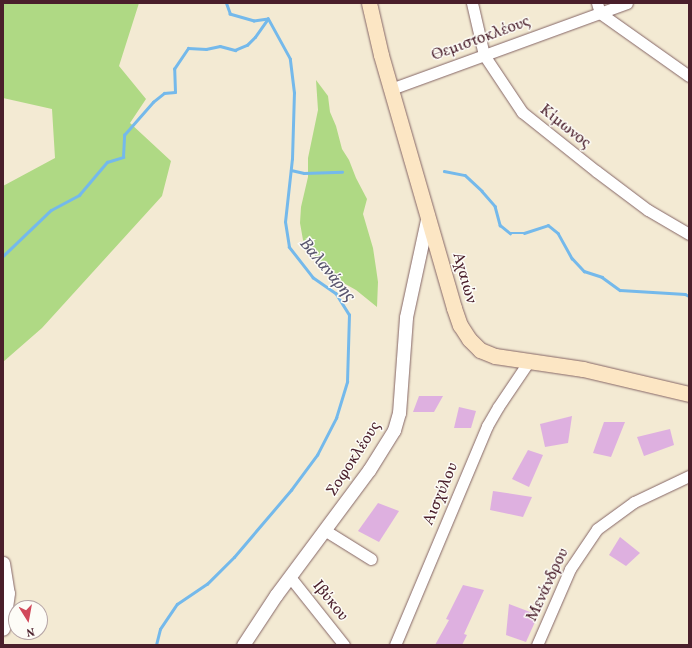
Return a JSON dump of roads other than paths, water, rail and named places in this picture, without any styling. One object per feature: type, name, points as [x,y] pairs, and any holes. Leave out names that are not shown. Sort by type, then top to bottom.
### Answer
[{"type":"main road","name":"Αχαιών","points":[[369,3],[390,89],[454,308],[460,325],[469,339],[477,347],[490,354],[609,375],[689,394]]},
{"type":"street","name":"Κίμωνος","points":[[472,3],[484,55],[516,103],[529,119],[637,201],[689,234]]},
{"type":"street","name":"Θεμιστοκλέους","points":[[390,89],[484,55],[599,8],[627,3]]},
{"type":"street","points":[[599,8],[689,76]]},
{"type":"street","name":"Σοφοκλέους","points":[[243,645],[290,577],[326,531],[369,470],[386,444],[396,425],[400,406],[406,317],[428,215]]},
{"type":"street","name":"Αισχύλου","points":[[395,645],[487,426],[498,406],[529,361]]},
{"type":"street","name":"Μενάνδρου","points":[[538,644],[570,569],[597,529],[634,502],[689,476]]},
{"type":"street","points":[[326,531],[371,559]]},
{"type":"street","points":[[3,563],[8,593],[3,629]]},
{"type":"street","name":"Ιβύκου","points":[[290,577],[344,645]]},
{"type":"waterway","name":"Βαλανάρης","points":[[156,645],[160,629],[177,604],[207,584],[234,557],[291,490],[317,455],[336,418],[347,382],[349,315],[336,294],[313,278],[289,247],[285,222],[292,159],[294,93],[290,59],[268,19],[254,21],[230,14],[226,3]]},
{"type":"waterway","points":[[3,256],[51,210],[79,195],[107,162],[123,157],[124,135],[153,102],[164,93],[175,92],[174,69],[188,48],[206,49],[220,46],[235,50],[247,45],[255,37],[267,20]]},
{"type":"waterway","points":[[291,170],[304,173],[342,172]]},
{"type":"waterway","points":[[444,171],[465,175],[495,206],[500,225],[510,233],[524,233],[548,225],[558,233],[572,258],[584,271],[602,277],[620,290],[685,294],[689,296]]}]
